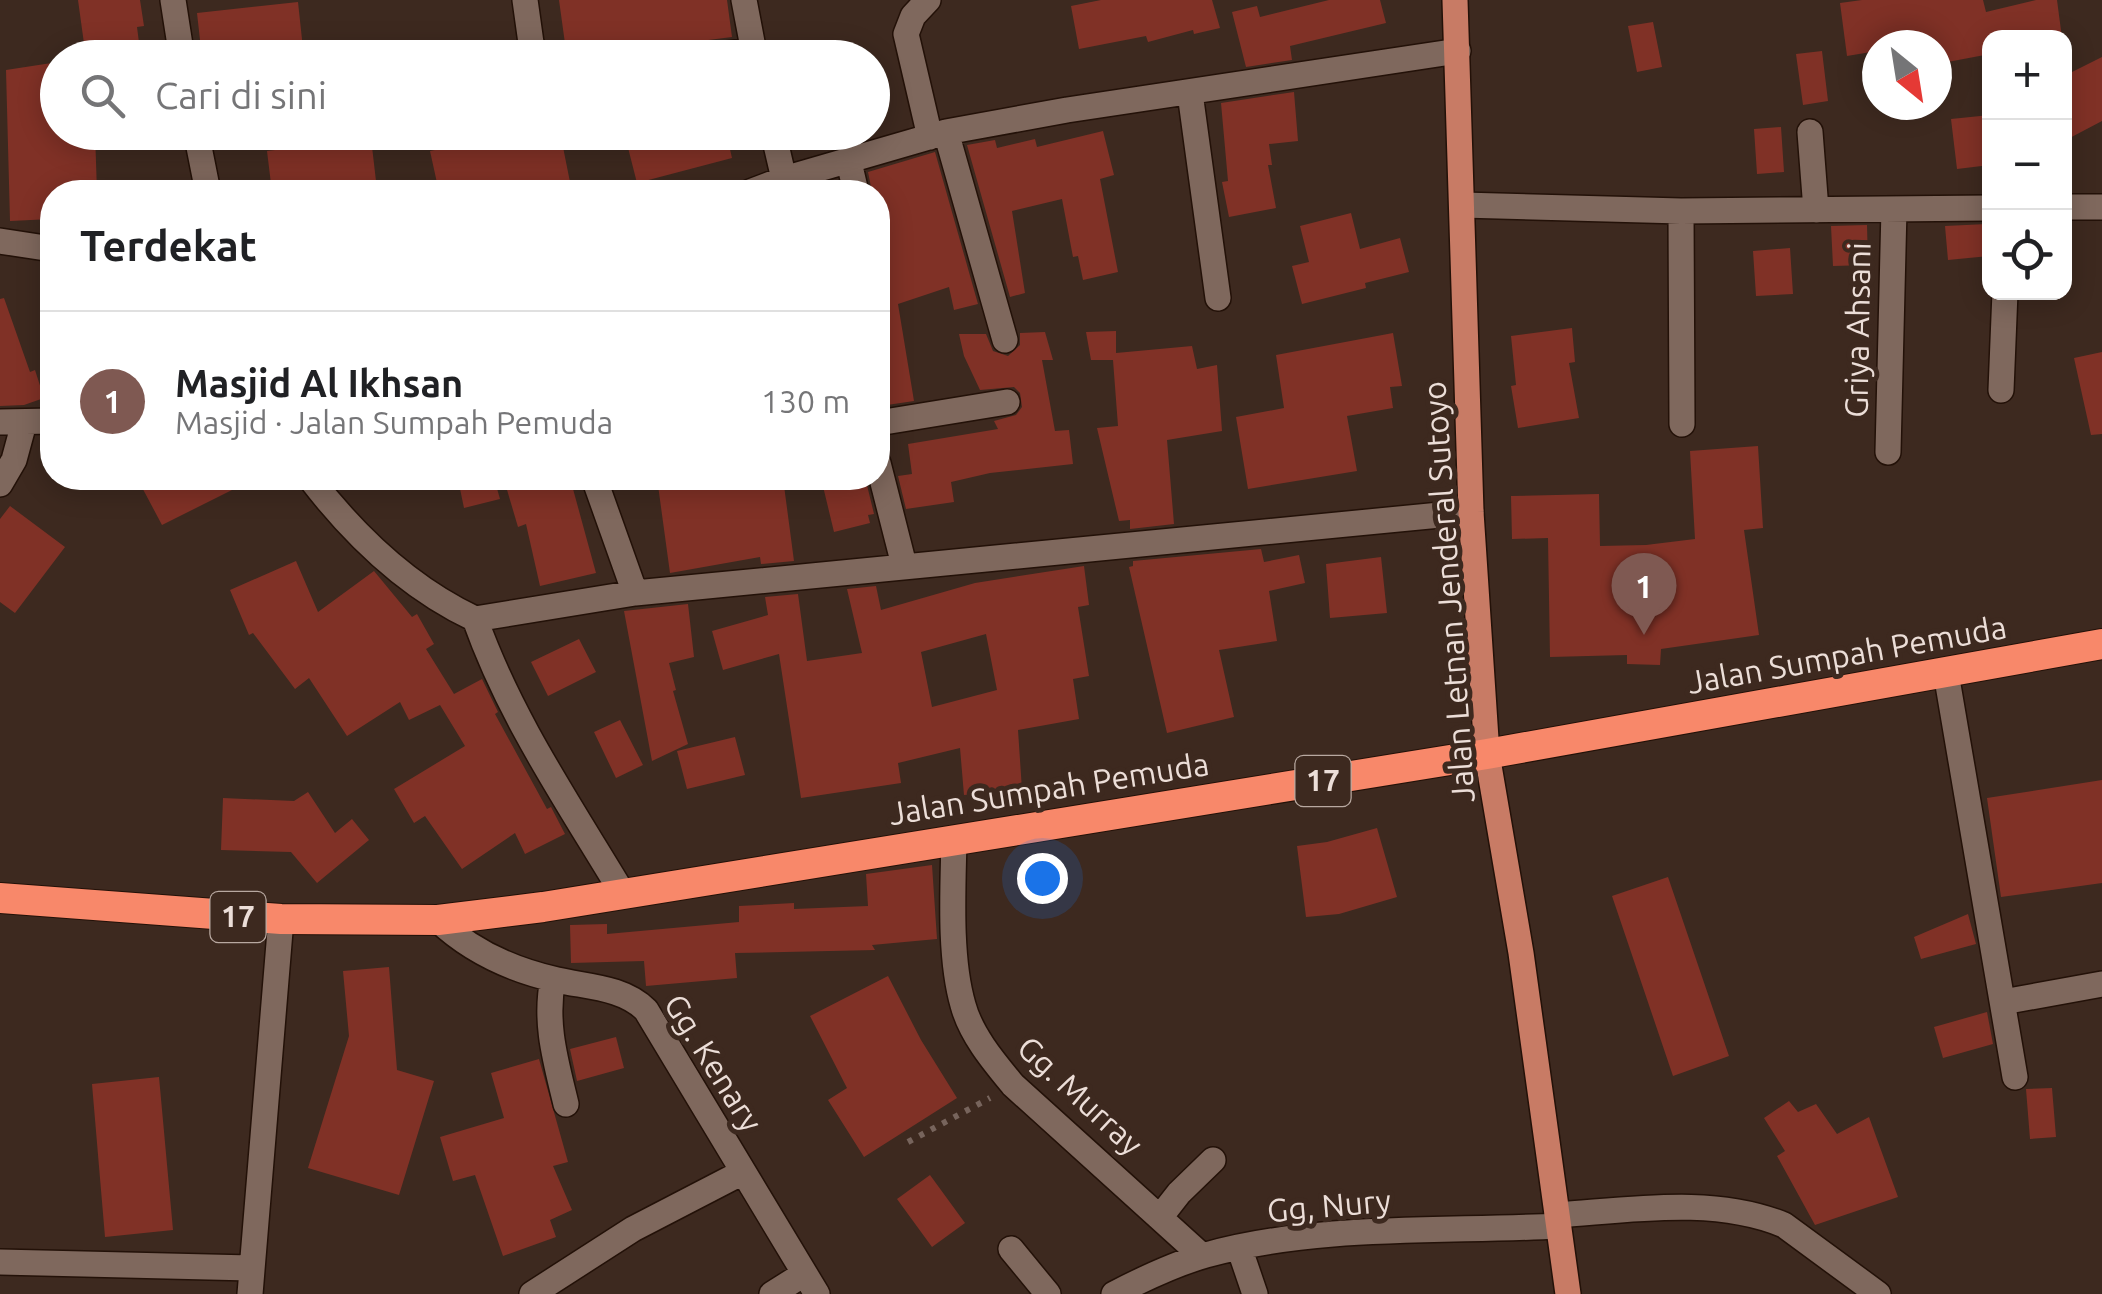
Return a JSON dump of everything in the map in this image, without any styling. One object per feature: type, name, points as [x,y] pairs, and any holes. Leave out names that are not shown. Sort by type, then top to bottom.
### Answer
[{"type":"highway","name":"Jalan Sumpah Pemuda","points":[[1,893],[281,920],[438,920],[476,916],[1487,754],[2102,644]]},
{"type":"main road","name":"Jalan Letnan Jenderal Sutoyo","points":[[1455,0],[1471,512],[1487,754],[1521,952],[1568,1294]]},
{"type":"street","points":[[172,0],[179,40]]},
{"type":"street","points":[[524,0],[531,40]]},
{"type":"street","points":[[744,0],[751,40]]},
{"type":"street","points":[[928,0],[913,16],[906,34],[1005,340]]},
{"type":"street","points":[[890,149],[938,134],[1067,110],[1458,50]]},
{"type":"street","points":[[1190,93],[1218,298]]},
{"type":"street","points":[[1810,132],[1816,210]]},
{"type":"street","points":[[200,150],[206,180]]},
{"type":"street","points":[[782,150],[796,180]]},
{"type":"street","points":[[802,180],[887,150]]},
{"type":"street","points":[[848,162],[853,180]]},
{"type":"street","points":[[1462,205],[1681,211],[1982,208]]},
{"type":"street","points":[[2072,208],[2102,207]]},
{"type":"street","name":"Griya Ahsani","points":[[1888,452],[1894,209]]},
{"type":"street","points":[[1681,211],[1682,424]]},
{"type":"street","points":[[0,241],[40,247]]},
{"type":"street","points":[[2001,390],[2005,300]]},
{"type":"street","points":[[890,421],[1007,402]]},
{"type":"street","points":[[0,484],[14,460],[12,423],[40,422]]},
{"type":"street","points":[[319,490],[340,516],[389,562],[475,619],[636,593],[1471,512]]},
{"type":"street","points":[[598,490],[636,593]]},
{"type":"street","points":[[885,490],[904,566]]},
{"type":"street","points":[[475,619],[494,672],[516,715],[623,894]]},
{"type":"street","points":[[1946,673],[2015,1077]]},
{"type":"street","name":"Gg. Murray","points":[[954,839],[956,950],[962,1005],[990,1058],[1013,1085],[1202,1256]]},
{"type":"street","points":[[0,1262],[250,1281],[281,920]]},
{"type":"street","name":"Gg. Kenary","points":[[438,920],[462,943],[503,964],[628,996],[646,1010],[810,1284]]},
{"type":"street","points":[[541,976],[549,998],[551,1039],[566,1104]]},
{"type":"street","points":[[2002,1002],[2102,984]]},
{"type":"street","points":[[1161,1216],[1214,1160]]},
{"type":"street","points":[[532,1294],[633,1229],[743,1172]]},
{"type":"street","name":"Gg, Nury","points":[[1114,1294],[1202,1256],[1239,1247],[1681,1208],[1767,1218],[1784,1225],[1878,1294]]},
{"type":"street","points":[[1239,1247],[1255,1294]]},
{"type":"street","points":[[1011,1249],[1048,1294]]},
{"type":"street","points":[[772,1294],[810,1284]]},
{"type":"path","points":[[908,1142],[1013,1085]]},
{"type":"building","points":[[78,0],[140,0],[144,26],[137,27],[139,40],[84,40]]},
{"type":"building","points":[[559,0],[727,0],[732,37],[708,40],[565,40]]},
{"type":"building","points":[[1101,0],[1212,0],[1220,28],[1194,34],[1193,30],[1148,42],[1146,36],[1079,49],[1071,6]]},
{"type":"building","points":[[1329,0],[1380,0],[1386,23],[1290,46],[1292,60],[1246,67],[1232,12],[1257,6],[1260,17]]},
{"type":"building","points":[[1983,0],[1986,12],[2036,0],[2057,0],[2061,30],[1982,30],[1982,56],[1952,61],[1952,30],[1862,30],[1862,54],[1847,56],[1840,3]]},
{"type":"building","points":[[298,2],[302,40],[200,40],[197,13]]},
{"type":"building","points":[[1653,22],[1662,67],[1637,72],[1628,26]]},
{"type":"building","points":[[1822,51],[1828,101],[1803,105],[1796,54]]},
{"type":"building","points":[[2102,57],[2102,121],[2072,137],[2072,120],[2072,72]]},
{"type":"building","points":[[40,65],[40,150],[96,150],[97,180],[40,180],[40,220],[10,221],[6,70]]},
{"type":"building","points":[[1294,92],[1298,141],[1269,144],[1272,165],[1268,165],[1276,208],[1229,217],[1222,182],[1228,181],[1221,103]]},
{"type":"building","points":[[1982,116],[1982,166],[1957,169],[1952,119]]},
{"type":"building","points":[[1781,127],[1784,172],[1757,174],[1754,129]]},
{"type":"building","points":[[1103,131],[1114,175],[1100,179],[1118,272],[1083,280],[1078,256],[1073,257],[1062,199],[1012,211],[1025,293],[1010,297],[967,145],[995,140],[997,148],[1035,139],[1037,147]]},
{"type":"building","points":[[372,150],[376,180],[271,180],[267,151]]},
{"type":"building","points":[[564,150],[570,180],[436,180],[430,151]]},
{"type":"building","points":[[629,150],[730,150],[732,158],[636,180]]},
{"type":"building","points":[[935,152],[978,304],[954,310],[949,287],[898,304],[914,401],[890,405],[890,180],[870,180],[868,172]]},
{"type":"building","points":[[1351,213],[1360,249],[1400,238],[1409,272],[1365,283],[1366,288],[1302,304],[1292,266],[1309,262],[1300,226]]},
{"type":"building","points":[[1982,224],[1982,257],[1948,260],[1945,226]]},
{"type":"building","points":[[1867,225],[1868,265],[1833,266],[1831,226]]},
{"type":"building","points":[[1790,248],[1793,294],[1756,296],[1753,251]]},
{"type":"building","points":[[4,298],[30,372],[35,370],[40,386],[40,399],[24,405],[0,406],[0,299]]},
{"type":"building","points":[[1572,328],[1575,362],[1569,363],[1579,418],[1518,428],[1511,386],[1516,385],[1511,336]]},
{"type":"building","points":[[1116,331],[1116,353],[1192,346],[1197,369],[1217,365],[1222,431],[1167,440],[1174,524],[1130,529],[1130,520],[1119,521],[1097,428],[1118,426],[1113,360],[1091,360],[1086,332]]},
{"type":"building","points":[[1045,332],[1053,360],[1042,360],[1055,431],[1069,430],[1073,464],[990,473],[951,482],[954,502],[906,509],[898,476],[912,474],[908,444],[998,429],[994,421],[1016,415],[1022,407],[1020,393],[1014,387],[980,390],[964,356],[959,334],[986,334],[993,351],[1008,356],[1020,345],[1020,333]]},
{"type":"building","points":[[1393,333],[1402,386],[1390,387],[1393,408],[1347,416],[1357,471],[1248,489],[1236,417],[1284,408],[1276,355]]},
{"type":"building","points":[[2102,352],[2102,434],[2091,435],[2074,358]]},
{"type":"building","points":[[1758,446],[1763,528],[1744,530],[1759,635],[1661,649],[1660,665],[1627,664],[1627,655],[1550,657],[1548,538],[1512,539],[1511,496],[1599,494],[1600,546],[1695,539],[1690,451]]},
{"type":"building","points":[[143,490],[232,490],[162,525]]},
{"type":"building","points":[[460,490],[497,490],[500,499],[464,508]]},
{"type":"building","points":[[507,490],[573,490],[596,573],[540,586],[526,524],[518,527]]},
{"type":"building","points":[[659,490],[785,490],[794,561],[761,564],[760,557],[670,573]]},
{"type":"building","points":[[824,490],[868,490],[874,514],[868,515],[870,523],[834,532]]},
{"type":"building","points":[[10,506],[65,547],[15,613],[0,602],[0,519]]},
{"type":"building","points":[[1261,549],[1264,562],[1299,555],[1305,583],[1269,591],[1277,641],[1219,650],[1234,717],[1167,733],[1129,567],[1133,561]]},
{"type":"building","points":[[1381,557],[1387,613],[1330,618],[1326,564]]},
{"type":"building","points":[[296,561],[318,612],[374,571],[412,617],[417,614],[434,644],[426,649],[454,694],[482,679],[498,712],[495,714],[565,834],[525,854],[515,833],[462,869],[425,816],[414,823],[394,789],[465,746],[440,705],[409,720],[400,702],[347,736],[309,678],[295,689],[253,633],[249,635],[230,590]]},
{"type":"building","points":[[1084,566],[1089,605],[1078,607],[1089,676],[1073,679],[1079,719],[1018,730],[1022,790],[964,795],[960,748],[898,763],[901,783],[801,798],[779,654],[723,670],[712,631],[768,615],[765,597],[798,594],[807,661],[862,653],[847,589],[876,586],[881,610],[975,583]],"holes":[[[986,634],[997,690],[932,707],[921,652]]]},
{"type":"building","points":[[688,604],[694,657],[669,663],[688,744],[652,761],[624,611]]},
{"type":"building","points":[[579,639],[596,672],[548,696],[531,662]]},
{"type":"building","points":[[620,720],[643,765],[616,778],[594,732]]},
{"type":"building","points":[[735,737],[745,775],[687,789],[677,751]]},
{"type":"building","points":[[2102,780],[2102,883],[2001,897],[1987,798]]},
{"type":"building","points":[[308,792],[335,833],[352,819],[369,840],[317,883],[291,852],[221,850],[223,798],[294,801]]},
{"type":"building","points":[[1377,828],[1397,897],[1339,914],[1306,917],[1297,846]]},
{"type":"building","points":[[932,865],[937,939],[872,945],[875,950],[735,953],[737,978],[646,986],[644,961],[571,963],[570,925],[607,924],[607,934],[739,922],[739,906],[868,906],[866,874]]},
{"type":"building","points":[[1668,877],[1729,1056],[1673,1076],[1612,896]]},
{"type":"building","points":[[1968,914],[1976,944],[1921,959],[1914,937]]},
{"type":"building","points":[[389,967],[397,1070],[434,1081],[399,1195],[308,1168],[349,1036],[343,971]]},
{"type":"building","points":[[888,976],[957,1098],[864,1157],[828,1100],[847,1088],[810,1016]]},
{"type":"building","points":[[1987,1012],[1993,1044],[1943,1058],[1934,1027]]},
{"type":"building","points":[[616,1037],[624,1068],[577,1081],[570,1049]]},
{"type":"building","points":[[539,1059],[568,1162],[553,1166],[572,1210],[550,1220],[556,1237],[503,1256],[475,1175],[453,1181],[440,1137],[504,1118],[491,1073]]},
{"type":"building","points":[[159,1077],[173,1230],[105,1237],[92,1084]]},
{"type":"building","points":[[2052,1088],[2056,1137],[2030,1139],[2026,1089]]},
{"type":"building","points":[[1789,1101],[1798,1112],[1816,1104],[1837,1134],[1869,1117],[1898,1197],[1815,1225],[1777,1156],[1785,1151],[1764,1118]]},
{"type":"building","points":[[930,1175],[965,1223],[932,1247],[897,1199]]},
{"type":"place","name":"Masjid Al Ikhsan","points":[[1644,635]]}]
